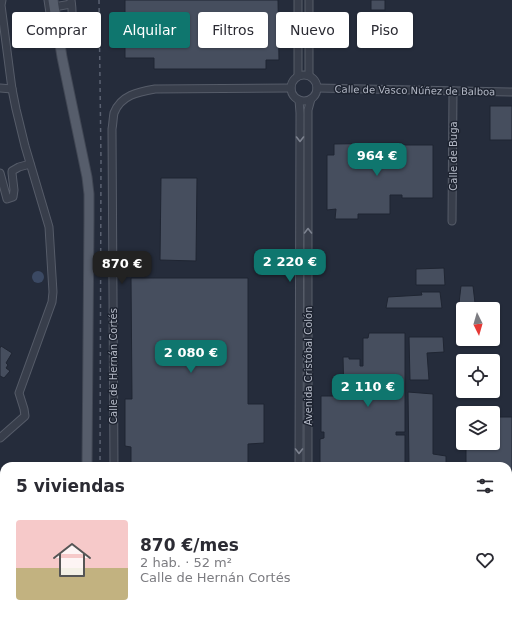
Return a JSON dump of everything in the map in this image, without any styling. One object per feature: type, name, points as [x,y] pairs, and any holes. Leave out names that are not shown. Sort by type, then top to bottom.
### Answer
[{"type":"main road","points":[[51,2],[53,12]]},
{"type":"main road","points":[[61,48],[89,194],[87,462]]},
{"type":"street","points":[[0,438],[25,416],[18,393],[52,302],[53,292],[49,227],[25,146],[12,89],[1,5],[2,0]]},
{"type":"street","points":[[298,0],[298,76]]},
{"type":"street","points":[[309,0],[309,75]]},
{"type":"street","points":[[62,57],[52,26],[51,2],[71,2],[72,12]]},
{"type":"street","points":[[309,75],[315,80],[317,88],[316,92],[311,99],[303,101],[299,100],[293,95],[291,88],[293,81],[298,76],[309,75]]},
{"type":"street","points":[[0,88],[12,89]]},
{"type":"street","name":"Calle de Hernán Cortés","points":[[114,462],[112,129],[114,114],[121,101],[137,92],[154,89],[291,88]]},
{"type":"street","name":"Calle de Vasco Núñez de Balboa","points":[[317,88],[512,92]]},
{"type":"street","name":"Calle de Buga","points":[[452,221],[453,91]]},
{"type":"street","name":"Avenida Cristóbal Colón","points":[[308,462],[308,110],[311,99]]},
{"type":"street","name":"Avenida Cristóbal Colón","points":[[299,100],[300,462]]},
{"type":"street","points":[[0,173],[7,199],[13,197],[14,190],[12,171],[30,164]]},
{"type":"water","points":[[36,271],[40,271],[44,277],[40,283],[36,283],[32,279],[32,275]]},
{"type":"building","points":[[125,0],[278,0],[278,12],[276,12],[276,48],[279,48],[279,60],[266,60],[266,69],[154,69],[154,58],[125,58],[125,48],[190,48],[190,12],[125,12]]},
{"type":"building","points":[[371,0],[385,0],[385,10],[371,10]]},
{"type":"building","points":[[490,106],[512,106],[512,140],[490,140]]},
{"type":"building","points":[[402,143],[403,145],[433,145],[433,198],[402,198],[402,195],[390,195],[390,214],[358,214],[358,219],[335,219],[336,209],[327,210],[327,155],[334,155],[334,144]]},
{"type":"building","points":[[161,178],[197,178],[196,261],[160,260]]},
{"type":"building","points":[[444,268],[445,285],[416,285],[416,269]]},
{"type":"building","points":[[131,278],[248,278],[248,404],[264,404],[264,443],[248,444],[248,462],[131,462],[131,447],[125,446],[125,399],[132,399]]},
{"type":"building","points":[[461,286],[473,286],[475,302],[459,302]]},
{"type":"building","points":[[421,292],[440,292],[442,308],[386,308],[388,297],[422,295]]},
{"type":"building","points":[[369,333],[405,333],[405,432],[396,432],[396,435],[405,435],[405,462],[320,462],[320,439],[324,438],[324,432],[321,432],[321,396],[344,396],[343,357],[349,357],[349,359],[360,359],[360,366],[363,366],[363,338],[368,338]]},
{"type":"building","points":[[409,337],[443,337],[444,352],[427,353],[429,380],[410,380]]},
{"type":"building","points":[[1,346],[12,353],[6,363],[8,365],[6,368],[10,371],[4,378],[0,376]]},
{"type":"building","points":[[408,392],[433,394],[433,454],[446,456],[446,462],[409,462]]},
{"type":"building","points":[[500,417],[512,417],[512,462],[466,462],[466,450],[500,450]]},
{"type":"railway","points":[[99,0],[101,161],[100,462]]}]
